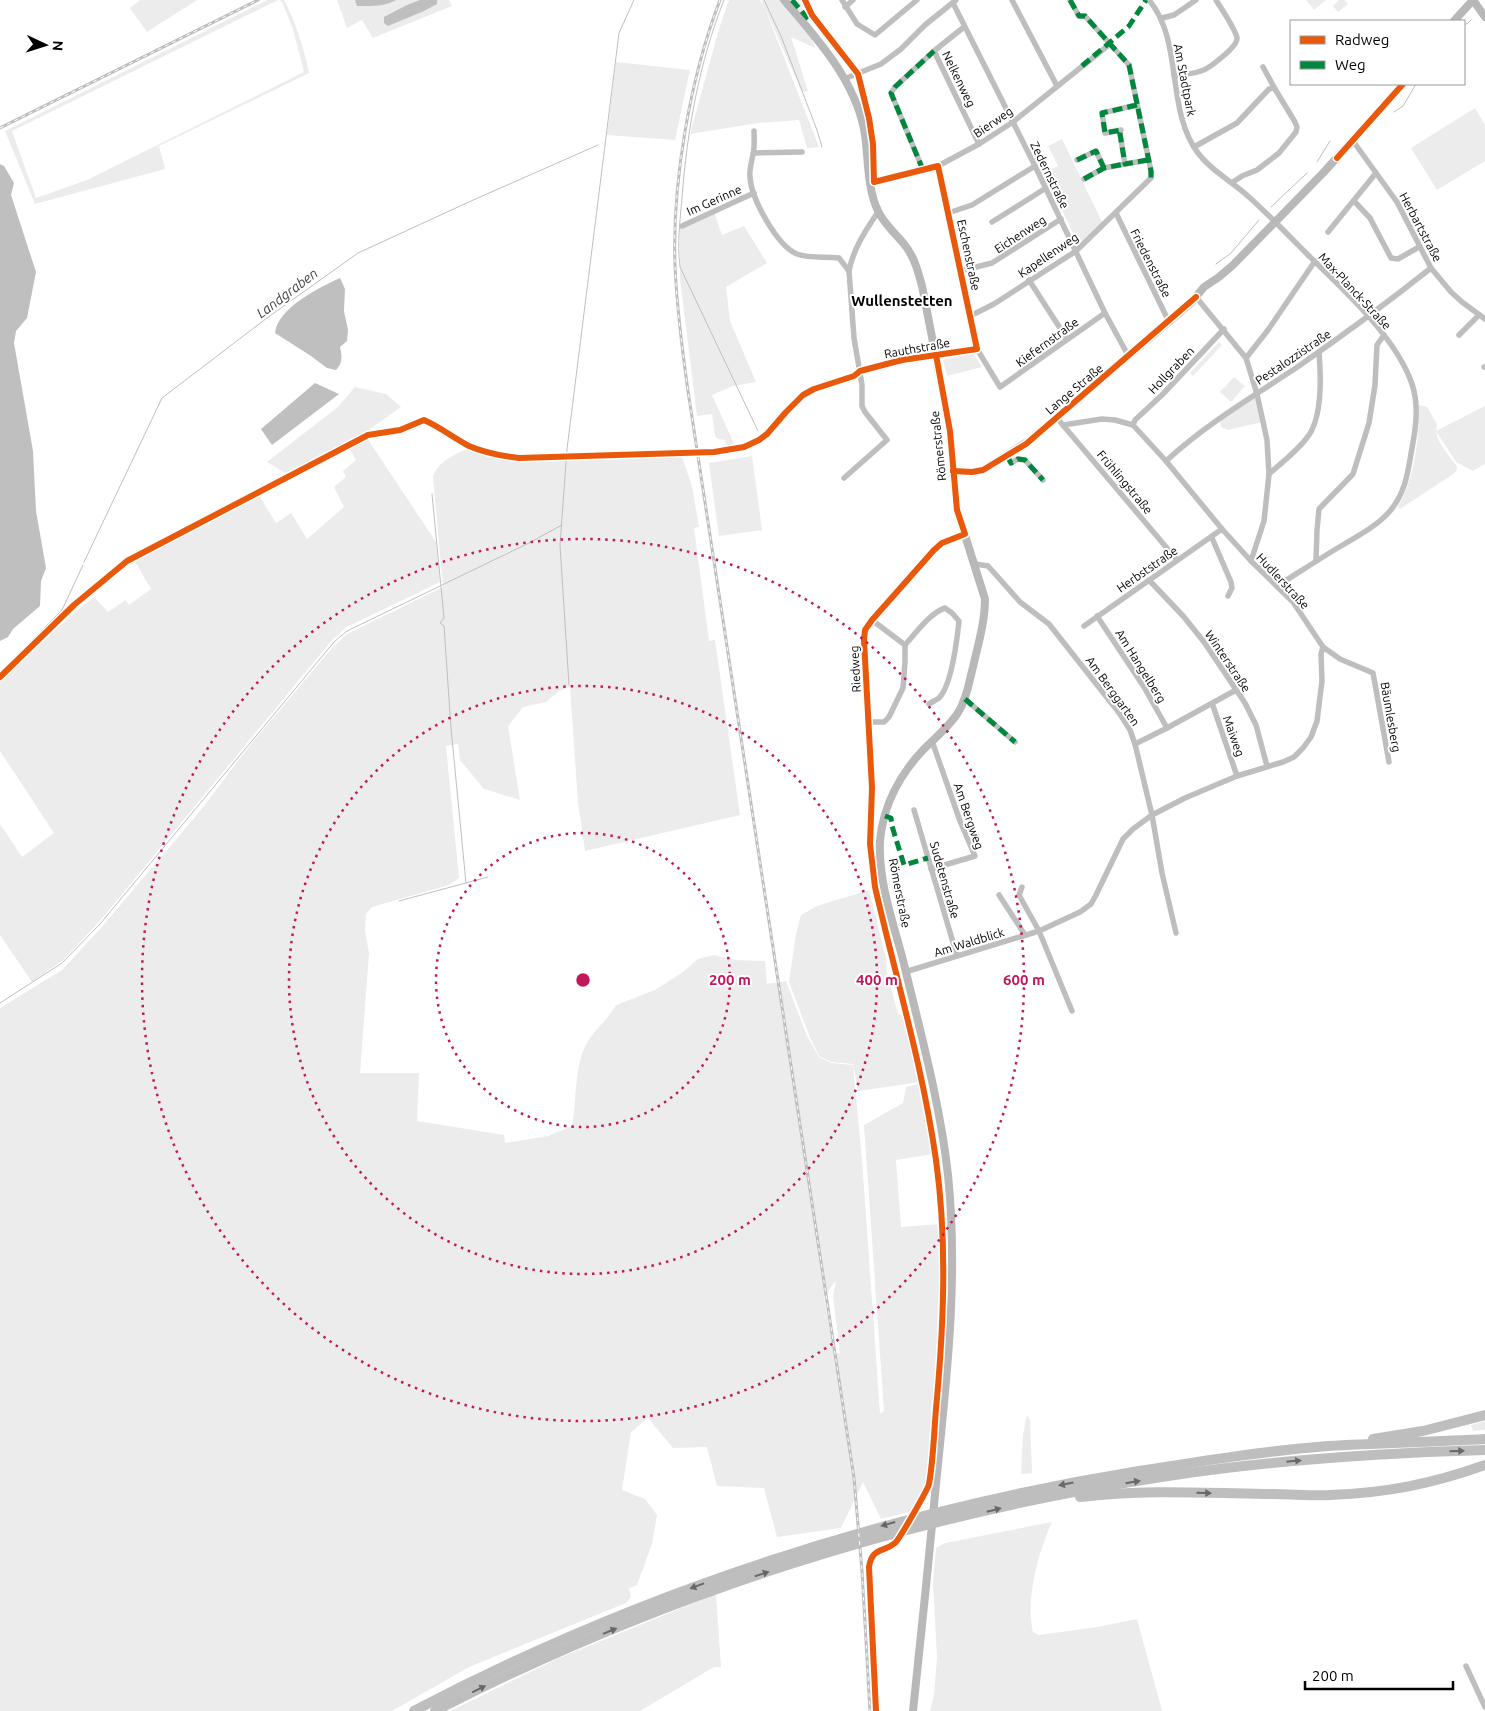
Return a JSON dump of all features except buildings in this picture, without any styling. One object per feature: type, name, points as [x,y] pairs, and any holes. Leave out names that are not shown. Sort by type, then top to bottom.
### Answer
[{"type":"highway","points":[[1328,1446],[1335,1443],[1422,1431],[1485,1416]]},
{"type":"highway","points":[[414,1711],[563,1645],[905,1520],[969,1504],[1093,1478],[1168,1466],[1328,1446],[1485,1439]]},
{"type":"highway","points":[[829,1547],[877,1538],[1017,1504],[1113,1485],[1236,1467],[1345,1456],[1485,1450]]},
{"type":"highway","points":[[1017,1504],[1131,1493],[1328,1495],[1370,1492],[1412,1487],[1439,1481],[1485,1465]]},
{"type":"highway","points":[[435,1711],[547,1652]]},
{"type":"main road","name":"Römerstraße","points":[[784,0],[822,45],[844,79],[861,117],[870,183],[878,212],[887,226],[904,244],[916,266],[922,286],[949,424],[957,510],[983,589],[985,609],[965,700],[955,718],[903,774],[887,807],[880,842],[882,874],[887,898],[906,972],[940,1123],[953,1234],[953,1278],[948,1368],[913,1711]]},
{"type":"main road","points":[[1455,20],[1473,0],[1485,17]]},
{"type":"main road","name":"Lange Straße","points":[[953,471],[979,471],[1006,456],[1030,440],[1129,357],[1196,297],[1204,287],[1227,270],[1353,141],[1402,85]]},
{"type":"street","points":[[805,0],[812,16],[858,74]]},
{"type":"street","points":[[842,0],[858,24],[875,35],[917,0]]},
{"type":"street","points":[[845,7],[853,0]]},
{"type":"street","points":[[1012,0],[1057,86]]},
{"type":"street","points":[[1070,0],[1079,16],[1085,16],[1129,65],[1148,160],[1104,168],[1084,179]]},
{"type":"street","name":"Am Stadtpark","points":[[1149,0],[1162,18],[1181,113],[1186,132],[1194,147],[1203,160],[1233,182],[1274,221]]},
{"type":"street","points":[[1162,18],[1174,15],[1196,0]]},
{"type":"street","points":[[1174,76],[1201,71],[1209,67],[1233,48],[1236,43],[1237,38],[1216,0]]},
{"type":"street","points":[[844,79],[881,64],[901,49],[925,25],[954,1]]},
{"type":"street","name":"Zedernstraße","points":[[954,1],[964,27],[1046,188],[1105,313],[1129,357]]},
{"type":"street","points":[[923,170],[891,94],[893,89],[934,51],[964,27]]},
{"type":"street","name":"Bierweg","points":[[870,183],[938,166],[979,144],[1012,122],[1110,44]]},
{"type":"street","name":"Nelkenweg","points":[[934,51],[979,144]]},
{"type":"street","points":[[1233,182],[1266,164],[1279,153],[1296,132],[1295,122],[1263,67]]},
{"type":"street","points":[[1194,147],[1236,123],[1269,89],[1275,89]]},
{"type":"street","points":[[1125,164],[1121,130],[1105,133],[1102,113],[1137,105]]},
{"type":"street","name":"Im Gerinne","points":[[754,131],[754,153],[750,175],[754,193],[769,224],[788,249],[809,258],[839,258],[849,271]]},
{"type":"street","name":"Herbartstraße","points":[[1353,141],[1397,202],[1431,268],[1451,292],[1482,317],[1459,335]]},
{"type":"street","points":[[1077,160],[1096,151],[1104,168]]},
{"type":"street","points":[[754,153],[802,152]]},
{"type":"street","name":"Kapellenweg","points":[[970,316],[994,304],[1076,251],[1151,178],[1148,160]]},
{"type":"street","name":"Eschenstraße","points":[[938,166],[977,349],[1000,387]]},
{"type":"street","points":[[948,213],[960,211],[972,205],[1035,166]]},
{"type":"street","points":[[1328,232],[1376,173]]},
{"type":"street","points":[[992,222],[1046,188]]},
{"type":"street","name":"Im Gerinne","points":[[682,226],[754,193]]},
{"type":"street","points":[[1354,201],[1370,218],[1391,258],[1398,259],[1419,247]]},
{"type":"street","points":[[844,478],[887,440],[864,412],[862,406],[862,385],[854,338],[849,271],[855,251],[878,212]]},
{"type":"street","name":"Friedenstraße","points":[[1116,214],[1169,322]]},
{"type":"street","name":"Eichenweg","points":[[960,271],[992,263],[1061,219]]},
{"type":"street","name":"Max-Planck-Straße","points":[[1274,221],[1369,317],[1384,335],[1412,384],[1416,415],[1415,434],[1403,492],[1390,512],[1374,526],[1277,586]]},
{"type":"street","points":[[1246,358],[1268,330],[1314,261]]},
{"type":"street","name":"Pestalozzistraße","points":[[1166,461],[1204,430],[1369,317],[1431,268]]},
{"type":"street","points":[[1029,280],[1067,339]]},
{"type":"street","points":[[1196,297],[1246,358],[1257,394],[1266,440],[1269,474],[1264,521],[1251,561]]},
{"type":"street","name":"Kiefernstraße","points":[[1000,387],[1105,313]]},
{"type":"street","name":"Hollgraben","points":[[1133,425],[1135,420],[1162,395],[1224,330]]},
{"type":"street","points":[[1316,561],[1320,509],[1353,474],[1369,423],[1375,385],[1377,345],[1384,335]]},
{"type":"street","name":"Rauthstraße","points":[[760,440],[803,395],[814,389],[854,376],[860,371],[902,360],[977,349]]},
{"type":"street","points":[[1269,474],[1307,439],[1314,427],[1318,414],[1319,352]]},
{"type":"street","name":"Frühlingstraße","points":[[1057,418],[1177,560]]},
{"type":"street","points":[[1064,425],[1102,419],[1133,425]]},
{"type":"street","name":"Hudlerstraße","points":[[1133,425],[1166,461],[1222,529],[1251,561],[1293,602],[1323,647]]},
{"type":"street","points":[[1006,456],[1011,463],[1018,459],[1025,460],[1043,480]]},
{"type":"street","name":"Herbststraße","points":[[1084,626],[1177,560],[1212,538],[1222,529]]},
{"type":"street","name":"Riedweg","points":[[872,788],[865,630],[934,550],[942,543],[965,534]]},
{"type":"street","points":[[1212,538],[1231,582],[1232,588],[1228,596]]},
{"type":"street","name":"Am Berggarten","points":[[975,564],[988,566],[1020,602],[1049,624],[1120,714],[1130,730],[1152,815],[1162,873],[1176,933]]},
{"type":"street","name":"Winterstraße","points":[[1149,580],[1184,617],[1204,642],[1236,690],[1256,725],[1267,766]]},
{"type":"street","points":[[869,722],[884,722],[888,717],[902,688],[905,662],[904,645],[940,609],[944,608],[952,613],[959,622],[957,643],[949,677],[940,697],[929,704]]},
{"type":"street","name":"Am Hangelberg","points":[[1098,616],[1144,687],[1167,728]]},
{"type":"street","points":[[872,620],[904,645]]},
{"type":"street","points":[[1152,815],[1185,798],[1237,776],[1294,757],[1311,737],[1317,721],[1321,701],[1321,654],[1323,647]]},
{"type":"street","name":"Bäumlesberg","points":[[1323,647],[1340,659],[1373,673],[1390,762]]},
{"type":"street","points":[[1135,744],[1236,690]]},
{"type":"street","points":[[965,700],[1015,742]]},
{"type":"street","name":"Maiweg","points":[[1212,703],[1237,776]]},
{"type":"street","name":"Am Bergweg","points":[[931,869],[974,856],[932,741]]},
{"type":"street","name":"Sudetenstraße","points":[[914,810],[957,956]]},
{"type":"street","name":"Am Waldblick","points":[[906,972],[1040,931],[1080,912],[1091,904],[1123,839],[1152,815]]},
{"type":"street","points":[[1022,887],[1019,895],[1040,931],[1072,1010]]},
{"type":"street","points":[[999,895],[1025,935]]},
{"type":"street","points":[[1466,1666],[1485,1707]]},
{"type":"shaded area","points":[[140,0],[197,0],[147,32],[130,8]]},
{"type":"shaded area","points":[[267,0],[278,0],[12,131],[36,198],[87,180],[304,72],[293,29],[282,2],[279,0],[284,0],[292,18],[302,45],[309,73],[159,146],[165,169],[35,204],[5,131]]},
{"type":"shaded area","points":[[337,0],[449,0],[452,6],[373,38],[362,20],[347,28]]},
{"type":"shaded area","points":[[355,0],[396,0],[382,5],[357,6]]},
{"type":"shaded area","points":[[420,0],[437,0],[437,4],[388,26],[384,23],[384,17]]},
{"type":"shaded area","points":[[729,0],[760,0],[763,4],[762,0],[799,0],[815,48],[791,37],[808,91],[802,92],[764,6],[819,147],[807,148],[799,120],[758,123],[690,134]]},
{"type":"shaded area","points":[[1306,0],[1326,0],[1314,10]]},
{"type":"shaded area","points":[[1339,0],[1344,0],[1348,4],[1338,12],[1333,6]]},
{"type":"shaded area","points":[[616,62],[690,70],[675,140],[607,135]]},
{"type":"shaded area","points":[[1475,108],[1485,125],[1485,161],[1437,190],[1411,148]]},
{"type":"shaded area","points":[[1062,139],[1103,224],[1080,247],[1044,173],[1058,166],[1048,146]]},
{"type":"shaded area","points":[[0,164],[4,166],[14,183],[11,195],[36,272],[27,318],[16,331],[14,343],[33,451],[36,511],[46,568],[41,581],[40,606],[13,629],[8,637],[0,641]]},
{"type":"shaded area","points":[[714,212],[722,235],[744,226],[767,263],[726,287],[730,321],[756,382],[733,386],[712,395],[736,448],[728,450],[725,440],[718,439],[715,436],[712,414],[697,416],[680,279],[680,227]]},
{"type":"shaded area","points":[[340,278],[345,289],[344,311],[348,330],[347,341],[340,347],[340,365],[336,370],[327,368],[275,333],[283,315],[291,307],[321,287]]},
{"type":"shaded area","points":[[1219,342],[1222,345],[1193,376],[1190,373]]},
{"type":"shaded area","points":[[973,353],[982,367],[947,376],[943,360]]},
{"type":"shaded area","points":[[1234,377],[1245,386],[1231,402],[1220,392]]},
{"type":"shaded area","points":[[315,383],[339,394],[272,445],[261,429]]},
{"type":"shaded area","points":[[355,387],[386,394],[401,407],[361,435],[287,474],[267,462],[338,407]]},
{"type":"shaded area","points":[[1256,395],[1262,422],[1228,430],[1221,427],[1220,419]]},
{"type":"shaded area","points":[[1419,405],[1427,407],[1437,424],[1436,430],[1439,441],[1457,469],[1455,473],[1400,509],[1398,507],[1404,495],[1415,458]]},
{"type":"shaded area","points":[[1485,406],[1485,464],[1473,471],[1456,462],[1436,431]]},
{"type":"shaded area","points":[[367,438],[436,542],[440,582],[345,628],[333,639],[99,922],[63,960],[32,982],[0,935],[0,824],[22,857],[54,833],[0,751],[0,682],[76,611],[94,597],[108,612],[126,600],[129,605],[151,589],[134,560],[258,494],[276,523],[291,513],[307,539],[344,507],[334,487],[346,477],[343,471],[356,460],[348,446]]},
{"type":"shaded area","points":[[468,449],[499,458],[520,460],[676,454],[682,457],[692,486],[699,527],[694,528],[709,641],[715,640],[740,815],[585,851],[578,802],[570,687],[559,691],[546,702],[523,707],[508,726],[520,800],[484,789],[460,760],[458,744],[446,746],[459,878],[449,885],[372,907],[366,914],[365,931],[369,953],[360,1073],[419,1073],[417,1121],[504,1135],[505,1143],[548,1136],[572,1126],[577,1077],[584,1049],[616,1005],[655,990],[683,972],[698,959],[714,955],[735,960],[765,961],[767,984],[786,981],[807,1036],[819,1057],[831,1063],[853,1065],[862,1160],[880,1414],[884,1411],[864,1125],[903,1103],[906,1087],[921,1083],[933,1154],[896,1160],[901,1227],[940,1224],[942,1297],[939,1359],[926,1486],[912,1511],[881,1519],[863,1482],[841,1528],[777,1537],[764,1488],[717,1486],[707,1447],[673,1448],[648,1418],[631,1432],[622,1490],[645,1499],[657,1515],[652,1544],[637,1585],[629,1588],[631,1597],[626,1603],[469,1667],[392,1711],[0,1711],[0,1008],[62,970],[100,929],[200,811],[251,744],[333,647],[347,634],[443,587],[433,477],[442,463]],"holes":[[[836,1280],[833,1296],[840,1353],[834,1353],[824,1297]]]},
{"type":"shaded area","points":[[752,456],[762,530],[719,536],[709,463]]},
{"type":"shaded area","points":[[869,890],[898,1014],[906,1016],[921,1082],[858,1091],[853,1064],[831,1062],[819,1056],[789,982],[796,934],[801,915],[817,906]]},
{"type":"shaded area","points":[[1027,1415],[1030,1420],[1032,1473],[1021,1474],[1023,1434]]},
{"type":"shaded area","points":[[1485,1421],[1485,1430],[1473,1431],[1471,1425]]},
{"type":"shaded area","points":[[1052,1522],[1042,1546],[1032,1591],[1031,1619],[1033,1632],[1039,1635],[1137,1619],[1162,1711],[930,1711],[934,1695],[937,1658],[933,1581],[936,1548],[945,1543]]},
{"type":"shaded area","points":[[716,1594],[721,1667],[714,1667],[640,1711],[450,1711],[559,1658]]},
{"type":"waterway","points":[[569,685],[560,545],[567,449],[619,33],[634,0]]},
{"type":"waterway","points":[[724,0],[701,73],[691,123],[680,215],[679,258],[680,267],[758,431]]},
{"type":"waterway","points":[[764,0],[781,36],[822,147]]},
{"type":"waterway","points":[[1465,24],[1471,20]]},
{"type":"waterway","points":[[1394,112],[1403,106],[1415,85]]},
{"type":"waterway","points":[[1317,162],[1330,141]]},
{"type":"waterway","name":"Landgraben","points":[[84,562],[162,398],[267,318],[358,253],[598,145]]},
{"type":"waterway","points":[[1271,207],[1307,173]]},
{"type":"waterway","points":[[1216,264],[1231,253],[1259,220]]},
{"type":"waterway","points":[[432,494],[444,618],[440,623],[444,626],[451,728],[466,883]]},
{"type":"waterway","points":[[63,962],[100,924],[334,642],[347,631],[529,543],[562,525]]},
{"type":"waterway","name":"Landgraben","points":[[0,672],[62,610],[83,565]]},
{"type":"waterway","points":[[399,901],[488,877]]},
{"type":"waterway","points":[[0,1003],[62,963]]},
{"type":"railway","points":[[0,128],[258,0]]},
{"type":"railway","points":[[720,0],[700,63],[685,131],[680,165],[675,234],[677,297],[688,391],[854,1478],[862,1571],[870,1711]]},
{"type":"marked path","points":[[792,0],[810,21]]},
{"type":"marked path","points":[[1070,0],[1079,16],[1085,16],[1129,65],[1151,178]]},
{"type":"marked path","points":[[1082,66],[1129,26],[1146,0]]},
{"type":"marked path","points":[[923,170],[891,93],[934,51]]},
{"type":"marked path","points":[[1137,105],[1102,113],[1105,133],[1121,130],[1125,164],[1148,160]]},
{"type":"marked path","points":[[1077,160],[1096,151],[1104,168]]},
{"type":"marked path","points":[[1084,179],[1104,168],[1125,164]]},
{"type":"marked path","points":[[1007,456],[1011,463],[1018,459],[1025,460],[1043,480]]},
{"type":"marked path","points":[[965,699],[1015,742]]},
{"type":"marked path","points":[[885,816],[891,818],[904,865],[928,858]]},
{"type":"cycle path","points":[[0,677],[74,605],[127,561],[368,435],[400,430],[424,420],[469,446],[494,454],[519,458],[714,452],[744,447],[759,440],[767,434],[803,395],[814,389],[854,376],[860,371],[902,360],[977,349],[938,166],[874,182],[873,144],[869,118],[858,74],[812,15],[805,0]]},
{"type":"cycle path","points":[[1337,158],[1402,85]]},
{"type":"cycle path","points":[[953,471],[972,472],[983,470],[1026,444],[1196,297]]},
{"type":"cycle path","points":[[876,1711],[869,1567],[875,1553],[891,1546],[898,1540],[929,1484],[941,1339],[943,1249],[942,1219],[931,1126],[917,1057],[875,887],[870,844],[872,788],[864,640],[865,630],[872,620],[934,550],[942,543],[965,534],[957,510],[950,431],[936,355]]},
{"type":"district","name":"Wullenstetten","points":[[902,300]]}]
